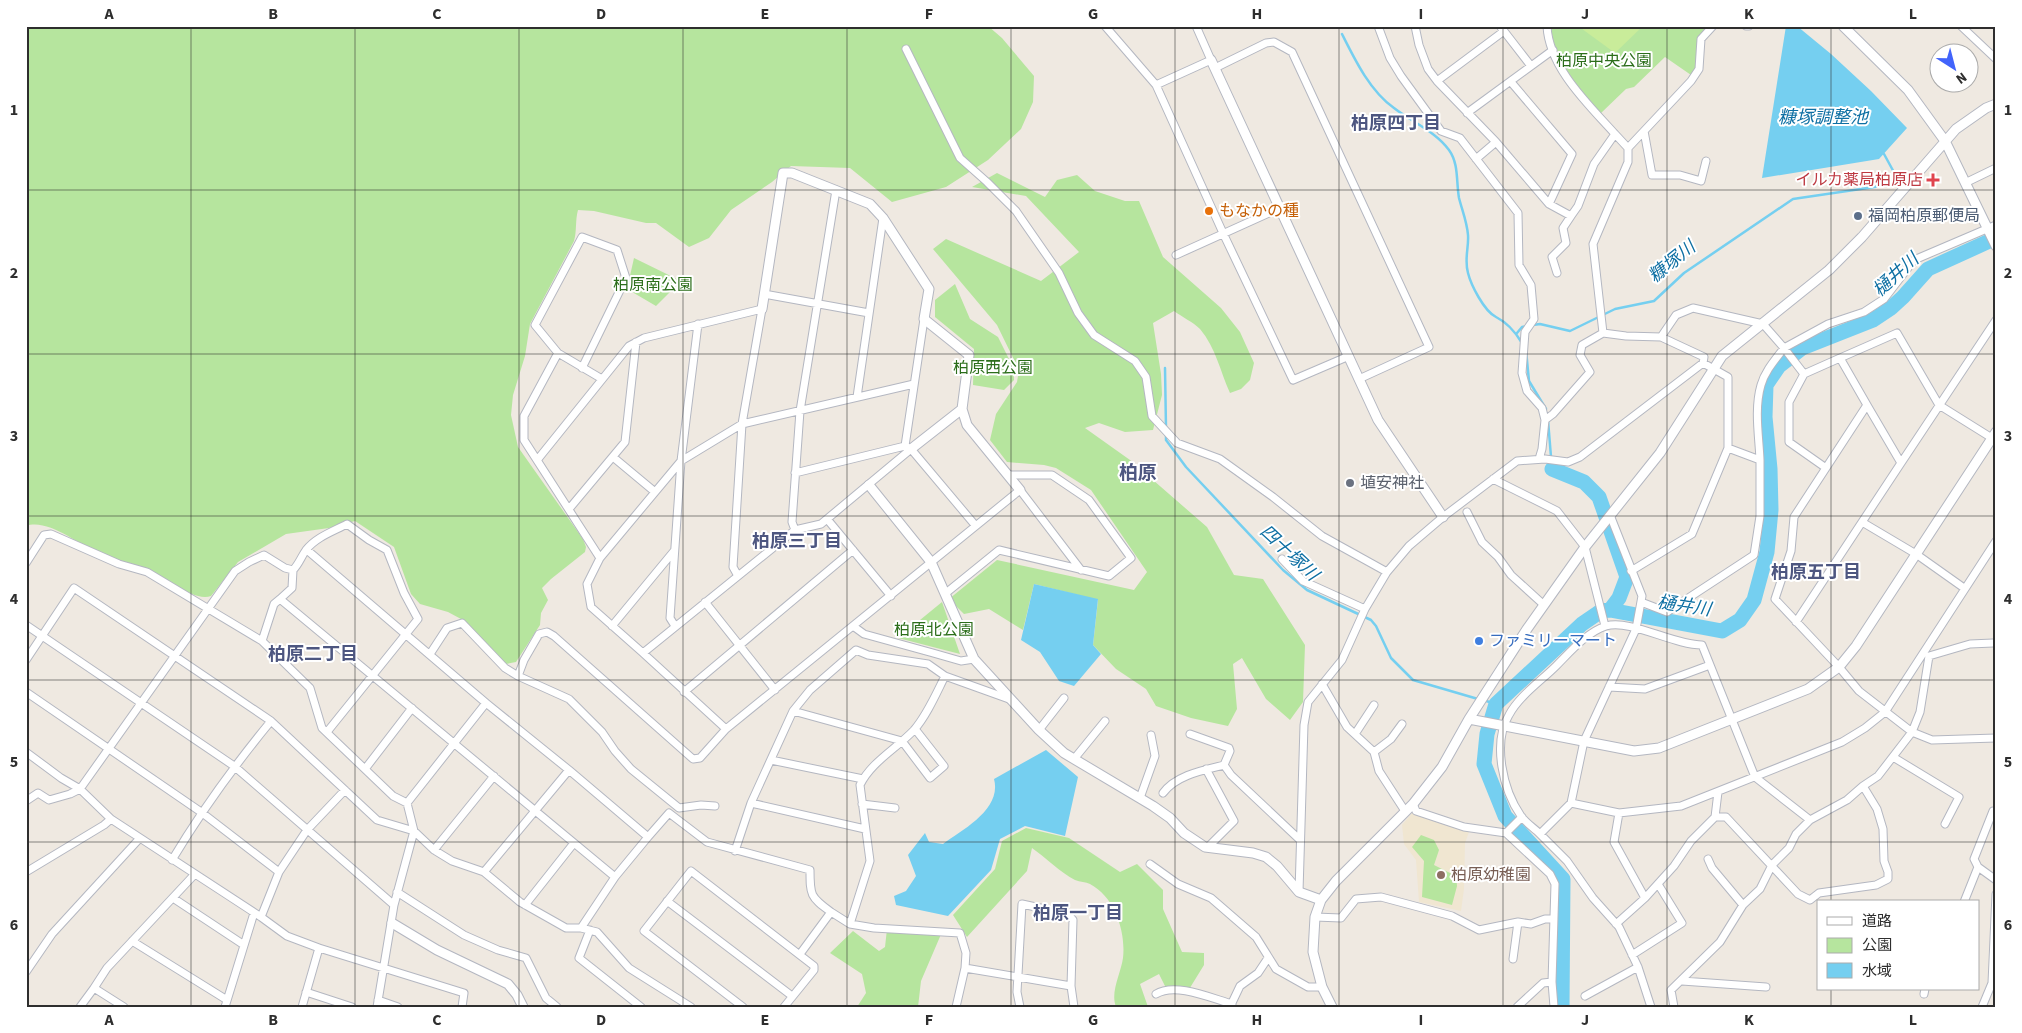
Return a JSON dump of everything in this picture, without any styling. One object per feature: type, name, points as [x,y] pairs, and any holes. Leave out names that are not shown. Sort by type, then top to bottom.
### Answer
[{"type":"street","points":[[1105,26],[1156,85],[1223,234],[1293,380],[1348,356]]},
{"type":"street","points":[[1196,26],[1378,420],[1443,517]]},
{"type":"street","points":[[1378,26],[1390,58],[1441,131],[1460,138],[1518,213],[1519,264],[1531,285],[1534,319],[1525,332],[1522,373],[1527,391],[1542,408],[1545,420],[1542,459]]},
{"type":"street","points":[[1425,26],[1416,28],[1419,45],[1428,69],[1437,81],[1496,142],[1549,204],[1571,216]]},
{"type":"street","points":[[1547,26],[1553,50],[1566,78],[1628,148],[1628,162],[1593,244],[1603,332]]},
{"type":"street","points":[[1628,148],[1699,70],[1701,39],[1713,26]]},
{"type":"street","points":[[1843,26],[1908,90],[1945,141],[1965,183],[1991,229],[1996,246]]},
{"type":"street","points":[[1961,26],[1996,59]]},
{"type":"street","points":[[1437,81],[1502,29],[1532,66]]},
{"type":"street","points":[[1156,85],[1266,43],[1274,42],[1292,52],[1429,347],[1359,379]]},
{"type":"street","points":[[906,49],[960,158],[1016,211],[1059,273],[1078,313],[1094,335],[1135,361],[1146,377],[1152,416],[1158,423],[1177,443],[1220,459],[1322,536],[1387,572]]},
{"type":"street","points":[[1467,113],[1553,50]]},
{"type":"street","points":[[1510,82],[1572,154],[1549,204]]},
{"type":"street","points":[[1332,1007],[1322,988],[1313,952],[1315,917],[1321,900],[1336,881],[1412,804],[1442,767],[1544,604],[1599,528],[1660,453],[1722,356],[1829,270],[1862,237],[1956,129],[1986,108],[1996,104]]},
{"type":"street","points":[[1644,131],[1652,175],[1680,175],[1701,181],[1706,161]]},
{"type":"street","points":[[1557,273],[1552,257],[1566,242],[1562,228],[1578,206],[1594,164],[1615,134]]},
{"type":"street","points":[[1476,159],[1496,142]]},
{"type":"street","points":[[1965,183],[1996,168]]},
{"type":"street","points":[[738,576],[733,567],[742,424],[783,173],[792,173],[870,204],[883,218],[929,289],[914,384],[908,448],[975,526]]},
{"type":"street","points":[[795,530],[792,522],[800,411],[836,190]]},
{"type":"street","points":[[1176,255],[1280,208]]},
{"type":"street","points":[[857,398],[883,218]]},
{"type":"street","points":[[1640,605],[1667,612],[1754,555],[1760,516],[1760,460],[1757,411],[1761,385],[1768,370],[1786,350],[1828,324],[1864,312],[1884,299],[1914,260],[1991,229]]},
{"type":"street","points":[[582,368],[626,278],[617,250],[582,237],[535,325],[558,353],[582,368],[602,379]]},
{"type":"street","points":[[764,294],[869,313]]},
{"type":"street","points":[[538,459],[629,346],[644,338],[762,308]]},
{"type":"street","points":[[1661,337],[1676,315],[1693,308],[1763,324],[1804,374]]},
{"type":"street","points":[[924,319],[969,355],[962,409],[967,425],[1082,570]]},
{"type":"street","points":[[1796,622],[1996,320]]},
{"type":"street","points":[[675,626],[670,618],[674,551],[681,461],[698,324]]},
{"type":"street","points":[[1545,420],[1553,414],[1590,372],[1580,354],[1582,345],[1603,332],[1626,336],[1661,337],[1704,358],[1704,362],[1728,377],[1728,448],[1692,534],[1631,570]]},
{"type":"street","points":[[1473,720],[1634,751],[1659,748],[1808,689],[1840,667],[1856,646],[1995,437],[1939,405],[1897,333],[1804,374],[1789,402],[1789,442],[1826,468]]},
{"type":"street","points":[[570,510],[625,442],[636,342]]},
{"type":"street","points":[[558,353],[524,416],[524,440],[600,558]]},
{"type":"street","points":[[1840,358],[1901,463]]},
{"type":"street","points":[[1299,892],[1304,725],[1308,702],[1342,660],[1365,609],[1387,572],[1409,546],[1443,517],[1517,461],[1542,459],[1568,462],[1580,457],[1704,362]]},
{"type":"street","points":[[726,729],[591,607],[587,584],[600,558],[681,461],[742,424],[914,384]]},
{"type":"street","points":[[1867,405],[1794,517],[1791,551],[1775,599],[1840,667],[1859,691],[1912,732],[1932,740],[1996,738]]},
{"type":"street","points":[[643,653],[795,530],[821,524],[869,485],[908,448],[962,409]]},
{"type":"street","points":[[795,474],[908,448]]},
{"type":"street","points":[[1728,448],[1760,460]]},
{"type":"street","points":[[613,457],[655,492]]},
{"type":"street","points":[[946,593],[999,550],[1109,576],[1130,558],[1089,500],[1052,475],[1008,475]]},
{"type":"street","points":[[1493,479],[1558,511],[1585,547],[1604,624]]},
{"type":"street","points":[[869,485],[931,562],[974,659],[1009,699],[1064,753],[1140,798],[1170,818],[1184,833],[1208,847],[1253,852],[1266,857],[1277,866],[1299,892],[1321,900]]},
{"type":"street","points":[[518,676],[524,660],[539,634],[547,632],[627,699],[693,759],[700,758],[726,729],[1020,490]]},
{"type":"street","points":[[1467,512],[1482,542],[1498,557],[1511,575],[1544,604]]},
{"type":"street","points":[[1540,834],[1571,803],[1584,742],[1636,626],[1642,596],[1609,516]]},
{"type":"street","points":[[827,518],[891,596]]},
{"type":"street","points":[[1862,522],[1916,554],[1964,588]]},
{"type":"street","points":[[262,641],[274,604],[292,588],[293,570],[300,563],[306,550],[317,539],[347,524],[387,550],[404,593],[418,619],[327,732]]},
{"type":"street","points":[[26,563],[44,535],[51,534],[119,564],[147,572],[262,641],[310,688],[322,728],[393,796],[407,803],[414,831],[394,905],[378,1004],[398,1007]]},
{"type":"street","points":[[1571,803],[1619,813],[1681,806],[1842,742],[1865,728],[1885,712],[1964,588],[1996,542]]},
{"type":"street","points":[[306,550],[648,837]]},
{"type":"street","points":[[684,692],[853,550]]},
{"type":"street","points":[[612,626],[674,551]]},
{"type":"street","points":[[26,801],[38,793],[49,800],[80,789],[235,571],[264,555],[293,570]]},
{"type":"street","points":[[1282,559],[1303,581],[1365,609]]},
{"type":"street","points":[[26,660],[74,588],[271,720],[377,820],[414,831],[434,850],[452,861],[484,872],[525,905],[566,928],[581,928],[597,932],[629,968],[691,1007]]},
{"type":"street","points":[[280,599],[614,877]]},
{"type":"street","points":[[705,602],[774,690]]},
{"type":"street","points":[[430,654],[447,628],[462,624],[506,668],[518,676],[569,699],[602,732],[631,769],[678,808],[701,804],[715,806]]},
{"type":"street","points":[[1651,1007],[1638,968],[1616,924],[1593,898],[1567,861],[1522,817],[1512,800],[1499,757],[1501,725],[1509,714],[1582,641],[1604,624],[1636,626],[1689,645],[1702,645],[1755,777],[1810,820]]},
{"type":"street","points":[[26,625],[234,766],[394,905]]},
{"type":"street","points":[[853,626],[864,634],[924,651],[961,661],[974,659]]},
{"type":"street","points":[[1674,1007],[1671,990],[1720,942],[1743,905],[1760,889],[1772,865],[1789,848],[1796,834],[1810,820],[1847,800],[1878,776],[1912,732],[1920,712],[1929,656],[1970,644],[1995,645]]},
{"type":"street","points":[[735,852],[751,803],[793,710],[810,690],[856,650],[868,655],[928,664],[945,676],[1009,699]]},
{"type":"street","points":[[1609,687],[1645,689],[1710,665]]},
{"type":"street","points":[[850,924],[870,861],[860,785],[865,774],[915,729],[931,705],[945,676]]},
{"type":"street","points":[[1322,684],[1339,714],[1355,734],[1374,752],[1379,771],[1405,811]]},
{"type":"street","points":[[26,692],[201,812],[279,872]]},
{"type":"street","points":[[1039,730],[1064,698]]},
{"type":"street","points":[[407,803],[486,702]]},
{"type":"street","points":[[1355,734],[1374,705]]},
{"type":"street","points":[[365,769],[412,708]]},
{"type":"street","points":[[793,710],[902,741],[930,778],[944,766],[915,729]]},
{"type":"street","points":[[172,860],[201,812],[234,766],[271,720]]},
{"type":"street","points":[[1074,759],[1105,721]]},
{"type":"street","points":[[1374,752],[1392,739],[1402,724]]},
{"type":"street","points":[[1190,734],[1229,748],[1230,751],[1224,765]]},
{"type":"street","points":[[1140,798],[1155,756],[1151,735]]},
{"type":"street","points":[[26,752],[61,778],[80,789],[111,819],[194,875],[254,912],[287,936],[319,948],[464,993],[462,1007]]},
{"type":"street","points":[[1892,757],[1959,797],[1946,824]]},
{"type":"street","points":[[771,760],[863,779]]},
{"type":"street","points":[[1224,765],[1231,775],[1300,840]]},
{"type":"street","points":[[1163,793],[1169,784],[1206,769],[1224,765]]},
{"type":"street","points":[[1206,769],[1234,821],[1208,847]]},
{"type":"street","points":[[484,872],[569,770]]},
{"type":"street","points":[[434,850],[494,776]]},
{"type":"street","points":[[1715,817],[1726,817],[1798,894],[1810,900],[1819,893],[1876,885],[1888,879],[1888,872],[1884,861],[1883,828],[1877,809],[1863,786]]},
{"type":"street","points":[[260,917],[279,872],[307,830],[345,790]]},
{"type":"street","points":[[1616,924],[1658,884],[1674,866],[1691,841],[1715,817],[1718,792]]},
{"type":"street","points":[[751,803],[865,829]]},
{"type":"street","points":[[862,804],[895,808]]},
{"type":"street","points":[[1412,804],[1416,811],[1464,827],[1506,832],[1550,874],[1555,884],[1552,982],[1554,1007]]},
{"type":"street","points":[[1996,812],[1993,811],[1974,859],[1978,867],[1996,880]]},
{"type":"street","points":[[581,928],[614,877],[670,813],[707,842],[735,852],[810,870],[810,891],[817,902],[850,924],[874,928],[960,933],[966,952],[956,1007]]},
{"type":"street","points":[[1619,813],[1614,842],[1645,898]]},
{"type":"street","points":[[1506,832],[1522,817]]},
{"type":"street","points":[[26,872],[104,826],[111,819]]},
{"type":"street","points":[[26,972],[52,934],[140,838]]},
{"type":"street","points":[[525,905],[574,843]]},
{"type":"street","points":[[1708,859],[1712,868],[1743,905]]},
{"type":"street","points":[[1150,864],[1178,884],[1211,898],[1256,937],[1276,969],[1308,987],[1322,988]]},
{"type":"street","points":[[1965,900],[1978,867]]},
{"type":"street","points":[[743,1007],[644,931],[691,871],[814,966],[814,970],[784,1007]]},
{"type":"street","points":[[80,1007],[107,968],[194,875]]},
{"type":"street","points":[[1632,955],[1682,923],[1658,884]]},
{"type":"street","points":[[397,892],[464,935],[498,950],[526,958],[546,998],[557,1007]]},
{"type":"street","points":[[1982,1007],[1992,983],[1996,894]]},
{"type":"street","points":[[1315,917],[1341,918],[1356,900],[1381,897],[1452,916],[1479,930],[1518,922],[1531,924],[1545,919],[1554,919]]},
{"type":"street","points":[[173,898],[244,945]]},
{"type":"street","points":[[667,901],[792,996]]},
{"type":"street","points":[[1020,1007],[1017,992],[1022,904],[1068,914],[1073,920],[1071,986],[1074,1007]]},
{"type":"street","points":[[132,941],[226,1004],[254,912]]},
{"type":"street","points":[[800,954],[831,912]]},
{"type":"street","points":[[1513,959],[1518,922]]},
{"type":"street","points":[[392,923],[437,950],[508,984],[517,995],[521,1005]]},
{"type":"street","points":[[590,930],[579,958],[641,1007]]},
{"type":"street","points":[[302,1007],[319,948]]},
{"type":"street","points":[[1156,994],[1164,989],[1193,992],[1231,1006],[1240,986],[1258,973],[1268,958]]},
{"type":"street","points":[[964,968],[1071,986]]},
{"type":"street","points":[[1585,996],[1638,968]]},
{"type":"street","points":[[1682,980],[1766,987]]},
{"type":"street","points":[[1517,1007],[1543,984],[1552,982]]},
{"type":"street","points":[[94,988],[124,1007]]},
{"type":"street","points":[[306,992],[352,1007]]},
{"type":"shaded area","name":"柏原幼稚園","points":[[1413,812],[1469,832],[1465,843],[1464,889],[1461,911],[1419,902],[1416,860],[1404,844],[1402,825]]},
{"type":"green space","points":[[26,26],[988,26],[1002,38],[1034,76],[1033,102],[1021,129],[988,160],[946,187],[892,202],[850,168],[791,166],[772,182],[731,210],[709,238],[689,247],[656,223],[646,223],[594,211],[578,210],[574,241],[530,324],[525,356],[513,395],[511,415],[518,447],[583,539],[586,547],[585,552],[542,588],[548,600],[541,613],[540,625],[516,662],[506,664],[461,619],[448,612],[420,604],[411,594],[394,547],[355,521],[329,528],[286,534],[238,562],[211,596],[204,597],[188,592],[155,573],[97,553],[53,529],[34,524],[26,526]]},
{"type":"green space","name":"柏原中央公園","points":[[1551,26],[1708,26],[1697,39],[1697,68],[1691,75],[1665,57],[1634,87],[1626,89],[1600,114],[1576,84],[1562,62],[1553,38]]},
{"type":"green space","points":[[1578,26],[1643,26],[1615,53]]},
{"type":"green space","points":[[997,173],[1045,197],[1057,180],[1077,175],[1095,191],[1125,201],[1139,201],[1163,257],[1221,308],[1240,332],[1254,363],[1250,380],[1241,389],[1230,393],[1214,352],[1200,329],[1174,311],[1153,323],[1161,374],[1162,395],[1153,430],[1125,432],[1099,423],[1085,428],[1130,460],[1207,527],[1234,575],[1263,579],[1305,645],[1303,702],[1290,720],[1266,699],[1242,658],[1233,664],[1237,709],[1228,726],[1191,718],[1156,706],[1146,689],[1116,669],[1093,645],[1098,600],[1034,584],[1023,630],[989,609],[964,614],[949,599],[997,560],[1134,590],[1147,572],[1091,490],[1056,468],[1044,465],[1007,462],[990,440],[996,414],[1017,382],[1019,370],[997,325],[933,249],[946,239],[1041,281],[1079,252],[1026,196],[972,187]]},
{"type":"green space","name":"柏原南公園","points":[[634,258],[681,281],[656,306],[627,289]]},
{"type":"green space","name":"柏原西公園","points":[[955,284],[970,319],[998,337],[1013,367],[1014,380],[1004,390],[973,385],[974,349],[935,317],[935,300]]},
{"type":"green space","name":"柏原北公園","points":[[942,602],[960,654],[898,638]]},
{"type":"green space","points":[[1026,828],[1069,838],[1120,872],[1137,864],[1163,890],[1163,909],[1182,952],[1204,953],[1204,965],[1188,991],[1166,988],[1159,974],[1140,984],[1148,1007],[1116,1007],[1114,995],[1123,958],[1123,937],[1112,906],[1099,890],[1090,884],[1070,877],[1032,848],[1027,871],[967,937],[953,915],[995,869],[1002,841]]},
{"type":"green space","points":[[1421,835],[1434,840],[1439,850],[1434,865],[1456,876],[1457,886],[1452,905],[1422,897],[1424,861],[1412,847]]},
{"type":"green space","points":[[887,929],[942,932],[921,981],[918,1007],[857,1007],[866,993],[862,974],[830,953],[853,931],[879,951],[885,947]]},
{"type":"water","name":"糠塚調整池","points":[[1786,26],[1797,26],[1831,54],[1907,128],[1879,159],[1762,178]]},
{"type":"water","points":[[1034,584],[1098,599],[1093,645],[1101,654],[1074,686],[1059,681],[1040,652],[1021,640]]},
{"type":"water","points":[[1046,750],[1078,777],[1065,836],[1025,826],[1000,839],[991,870],[948,916],[896,905],[894,896],[906,891],[916,876],[908,855],[925,833],[929,842],[943,844],[961,832],[987,809],[995,790],[994,779]]},
{"type":"waterway","points":[[1342,34],[1370,84],[1385,101],[1437,137],[1452,155],[1456,167],[1459,198],[1466,221],[1468,240],[1466,263],[1470,278],[1475,291],[1487,309],[1507,325],[1522,343]]},
{"type":"waterway","name":"糠塚川","points":[[1533,325],[1540,324],[1570,331],[1615,309],[1654,301],[1684,273],[1793,199],[1888,185],[1896,176],[1884,154]]},
{"type":"waterway","name":"樋井川","points":[[1562,1007],[1563,879],[1505,816],[1484,764],[1487,734],[1496,704],[1582,624],[1601,611],[1610,610],[1722,631],[1740,620],[1754,600],[1767,552],[1771,510],[1770,469],[1765,417],[1766,385],[1779,366],[1802,348],[1873,320],[1903,297],[1928,269],[1996,238]]},
{"type":"waterway","name":"糠塚川","points":[[1517,333],[1522,327],[1527,326]]},
{"type":"waterway","name":"糠塚川","points":[[1526,350],[1529,381],[1546,409]]},
{"type":"waterway","name":"四十塚川","points":[[1165,368],[1166,429]]},
{"type":"waterway","name":"糠塚川","points":[[1548,420],[1552,469]]},
{"type":"waterway","name":"四十塚川","points":[[1166,434],[1166,440],[1186,467],[1283,570],[1307,590],[1371,620],[1376,626],[1391,658],[1413,680],[1478,699]]},
{"type":"waterway","name":"糠塚川","points":[[1552,469],[1584,482],[1599,497],[1627,577],[1619,598],[1610,610]]},
{"type":"waterway","name":"四十塚川","points":[[1483,700],[1496,704]]},
{"type":"place","name":"イルカ薬局柏原店","points":[[1933,180]]},
{"type":"place","name":"もなかの種","points":[[1209,211]]},
{"type":"place","name":"福岡柏原郵便局","points":[[1858,216]]},
{"type":"place","name":"埴安神社","points":[[1350,483]]},
{"type":"place","name":"ファミリーマート","points":[[1479,641]]},
{"type":"place","name":"柏原幼稚園","points":[[1441,875]]},
{"type":"district","name":"柏原四丁目","points":[[1396,123]]},
{"type":"district","name":"柏原","points":[[1138,473]]},
{"type":"district","name":"柏原三丁目","points":[[797,541]]},
{"type":"district","name":"柏原五丁目","points":[[1816,572]]},
{"type":"district","name":"柏原二丁目","points":[[313,654]]},
{"type":"district","name":"柏原一丁目","points":[[1078,913]]}]
